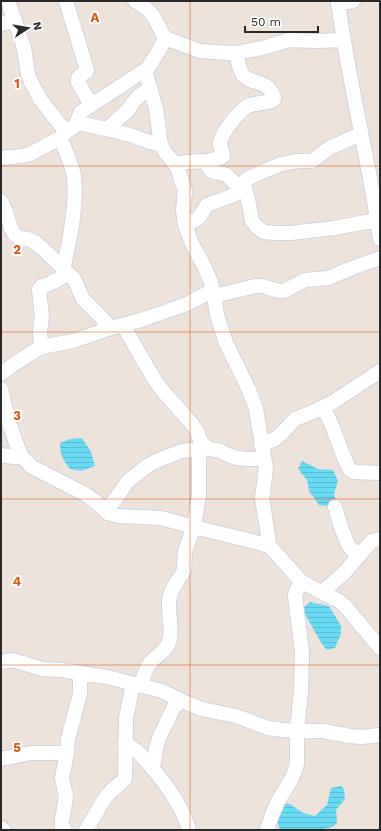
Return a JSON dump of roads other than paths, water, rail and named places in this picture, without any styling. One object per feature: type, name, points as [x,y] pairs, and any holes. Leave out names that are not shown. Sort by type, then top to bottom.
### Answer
[{"type":"street","points":[[8,1],[24,48],[28,74],[31,82],[40,99],[68,131]]},
{"type":"street","points":[[66,1],[87,70],[79,76],[78,82],[90,105]]},
{"type":"street","points":[[135,1],[151,12],[165,38],[200,50],[236,53],[289,40],[343,40]]},
{"type":"street","points":[[353,1],[338,2],[343,40],[361,134],[378,203],[377,220],[380,239]]},
{"type":"street","points":[[1,24],[15,20]]},
{"type":"street","points":[[41,347],[40,330],[42,318],[39,289],[66,272],[72,230],[74,176],[70,163],[68,131],[80,113],[90,105],[145,70],[155,57],[165,38]]},
{"type":"street","points":[[174,164],[207,161],[220,158],[224,154],[220,144],[221,140],[241,111],[250,105],[273,100],[274,95],[268,87],[251,80],[242,73],[236,53]]},
{"type":"street","points":[[145,70],[156,109],[161,145],[178,170],[185,191],[183,210],[185,225],[192,244],[208,275],[214,293],[217,315],[226,343],[256,409],[266,469],[262,498],[268,535],[268,546]]},
{"type":"street","points":[[107,129],[126,113],[139,96],[150,90]]},
{"type":"street","points":[[1,158],[30,154],[68,131],[99,127],[161,145]]},
{"type":"street","points":[[185,225],[196,220],[207,205],[232,196],[251,177],[281,164],[298,161],[312,161],[329,148],[361,134]]},
{"type":"street","points":[[207,161],[207,166],[210,170],[217,174],[227,176],[242,187],[249,204],[252,221],[256,227],[264,232],[291,233],[334,228],[377,220]]},
{"type":"street","points":[[1,201],[15,236],[26,238],[35,242],[43,249],[74,280],[83,299],[101,317],[117,326],[162,390],[197,431],[203,448],[199,455],[198,461],[200,491],[194,527],[185,551],[184,571],[170,594],[170,641],[163,652],[150,663],[147,668],[137,685],[127,713],[124,780],[105,798],[86,830]]},
{"type":"street","points":[[1,374],[41,347],[73,341],[117,326],[141,320],[214,293],[255,286],[284,291],[305,280],[328,278],[380,258]]},
{"type":"street","points":[[105,510],[114,501],[128,481],[146,466],[182,451],[203,448],[221,451],[237,458],[247,459],[263,452],[295,419],[323,407],[380,371]]},
{"type":"street","points":[[1,389],[9,423],[21,456],[32,467],[85,494],[111,514],[173,521],[254,541],[268,546],[302,582],[339,601],[380,648]]},
{"type":"street","points":[[323,407],[333,426],[350,470],[354,472],[380,473]]},
{"type":"street","points":[[1,455],[14,457],[21,456]]},
{"type":"street","points":[[335,507],[348,545],[358,556]]},
{"type":"street","points":[[322,592],[344,573],[372,541],[380,539]]},
{"type":"street","points":[[267,830],[275,808],[292,778],[297,764],[297,730],[301,692],[302,652],[295,596],[296,591],[302,582]]},
{"type":"street","points":[[1,662],[15,660],[42,669],[107,677],[162,690],[182,701],[202,709],[236,716],[268,728],[323,731],[361,737],[380,735]]},
{"type":"street","points":[[65,830],[62,827],[62,820],[66,797],[62,778],[68,739],[80,694],[80,673]]},
{"type":"street","points":[[153,769],[159,738],[174,707],[182,701]]},
{"type":"street","points":[[125,742],[139,753],[165,784],[179,806],[189,830]]},
{"type":"street","points":[[1,759],[31,754],[67,753]]},
{"type":"water","points":[[82,438],[91,452],[95,466],[81,471],[70,469],[62,457],[60,443],[70,439]]},
{"type":"water","points":[[302,461],[318,469],[333,470],[338,481],[334,494],[337,504],[327,506],[319,505],[309,491],[307,480],[298,469]]},
{"type":"water","points":[[310,602],[329,606],[341,626],[341,634],[335,648],[327,650],[302,609]]},
{"type":"water","points":[[341,786],[344,789],[345,799],[336,810],[337,823],[332,827],[318,830],[280,830],[274,813],[279,803],[290,804],[303,813],[315,816],[327,805],[331,788]]}]
